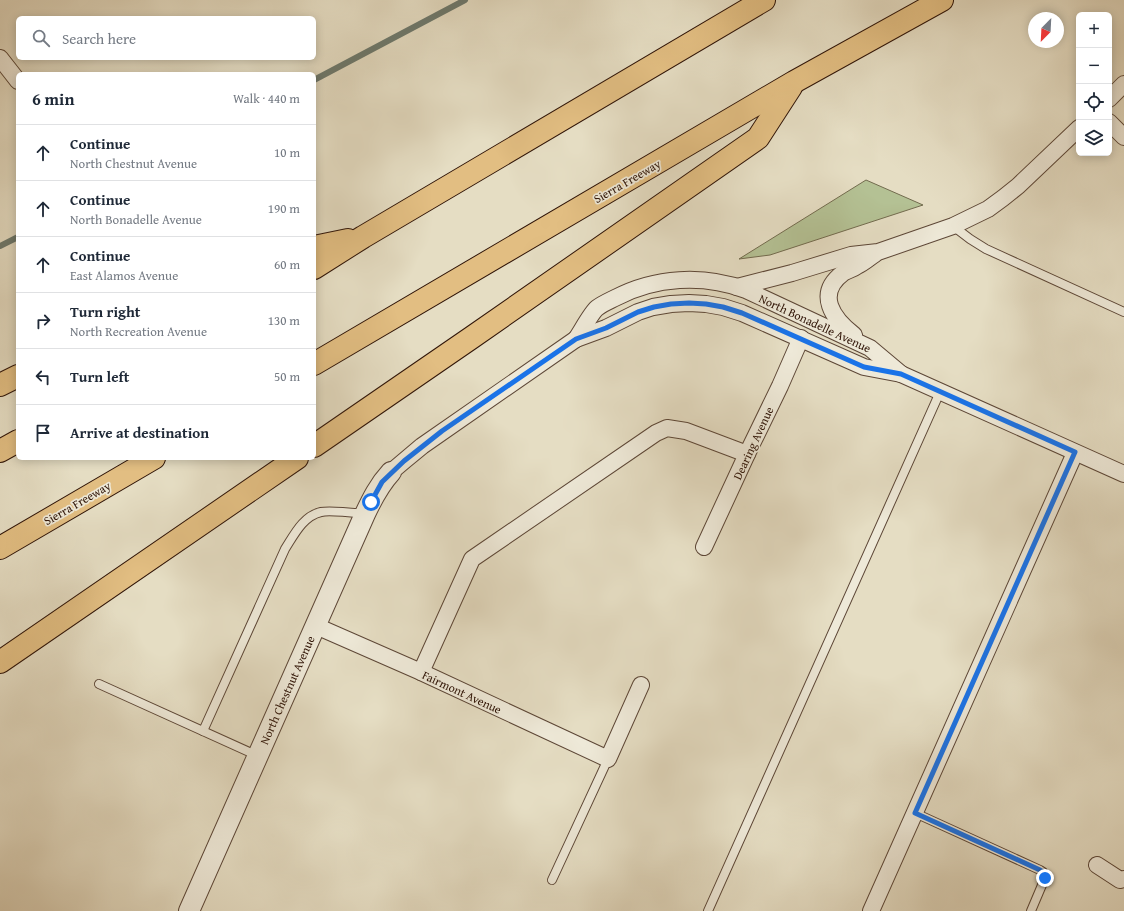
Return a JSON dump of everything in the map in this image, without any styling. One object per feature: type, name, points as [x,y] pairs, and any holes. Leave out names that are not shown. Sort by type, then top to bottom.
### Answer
[{"type":"highway","points":[[316,267],[363,237],[764,0]]},
{"type":"highway","name":"Sierra Freeway","points":[[316,363],[794,82],[942,0]]},
{"type":"highway","points":[[316,445],[472,338],[758,138],[794,82]]},
{"type":"highway","points":[[316,248],[363,237]]},
{"type":"highway","points":[[0,384],[16,377]]},
{"type":"highway","points":[[0,451],[16,441]]},
{"type":"highway","name":"Sierra Freeway","points":[[0,548],[151,460]]},
{"type":"highway","points":[[0,662],[294,460]]},
{"type":"street","points":[[0,58],[16,78]]},
{"type":"street","points":[[1112,96],[1124,84]]},
{"type":"street","points":[[1112,125],[1124,137]]},
{"type":"street","name":"North Bonadelle Avenue","points":[[737,287],[851,256],[878,252],[953,226],[988,209],[1003,198],[1018,186],[1076,131]]},
{"type":"street","points":[[870,348],[839,322],[832,310],[828,294],[830,288],[844,272],[857,267],[878,252]]},
{"type":"street","name":"North Bonadelle Avenue","points":[[576,339],[596,309],[627,292],[659,282],[688,280],[712,281],[737,287],[870,348],[901,374]]},
{"type":"street","name":"North Bonadelle Avenue","points":[[391,472],[422,446],[576,339],[606,328],[654,307],[689,303],[723,307],[742,313],[801,338],[864,367],[901,374]]},
{"type":"street","name":"Dearing Avenue","points":[[704,547],[801,338]]},
{"type":"street","points":[[901,374],[1124,474]]},
{"type":"street","points":[[420,672],[472,559],[656,433],[667,428],[686,431],[747,454]]},
{"type":"street","points":[[871,911],[1075,452]]},
{"type":"street","name":"North Chestnut Avenue","points":[[189,911],[365,514],[382,482],[391,472]]},
{"type":"street","name":"Fairmont Avenue","points":[[316,626],[420,672],[608,760]]},
{"type":"street","points":[[608,760],[641,685]]},
{"type":"street","points":[[1097,865],[1120,880],[1124,879]]},
{"type":"lane","points":[[953,226],[986,249],[1124,312]]},
{"type":"lane","points":[[708,911],[940,392]]},
{"type":"lane","points":[[204,732],[285,549],[295,533],[311,516],[321,512],[365,514]]},
{"type":"lane","points":[[99,684],[258,756]]},
{"type":"lane","points":[[552,880],[608,760]]},
{"type":"lane","points":[[915,813],[1043,872],[1045,878],[1031,911]]},
{"type":"green space","points":[[866,180],[923,205],[770,255],[739,259]]},
{"type":"waterway","points":[[316,79],[465,0]]},
{"type":"waterway","points":[[0,246],[16,238]]},
{"type":"route","points":[[371,502],[382,482],[391,472],[422,446],[576,339],[606,328],[638,312],[671,304],[706,304],[723,307],[742,313],[864,367],[901,374],[1075,452],[915,813],[1040,870],[1043,872],[1045,878]]}]
